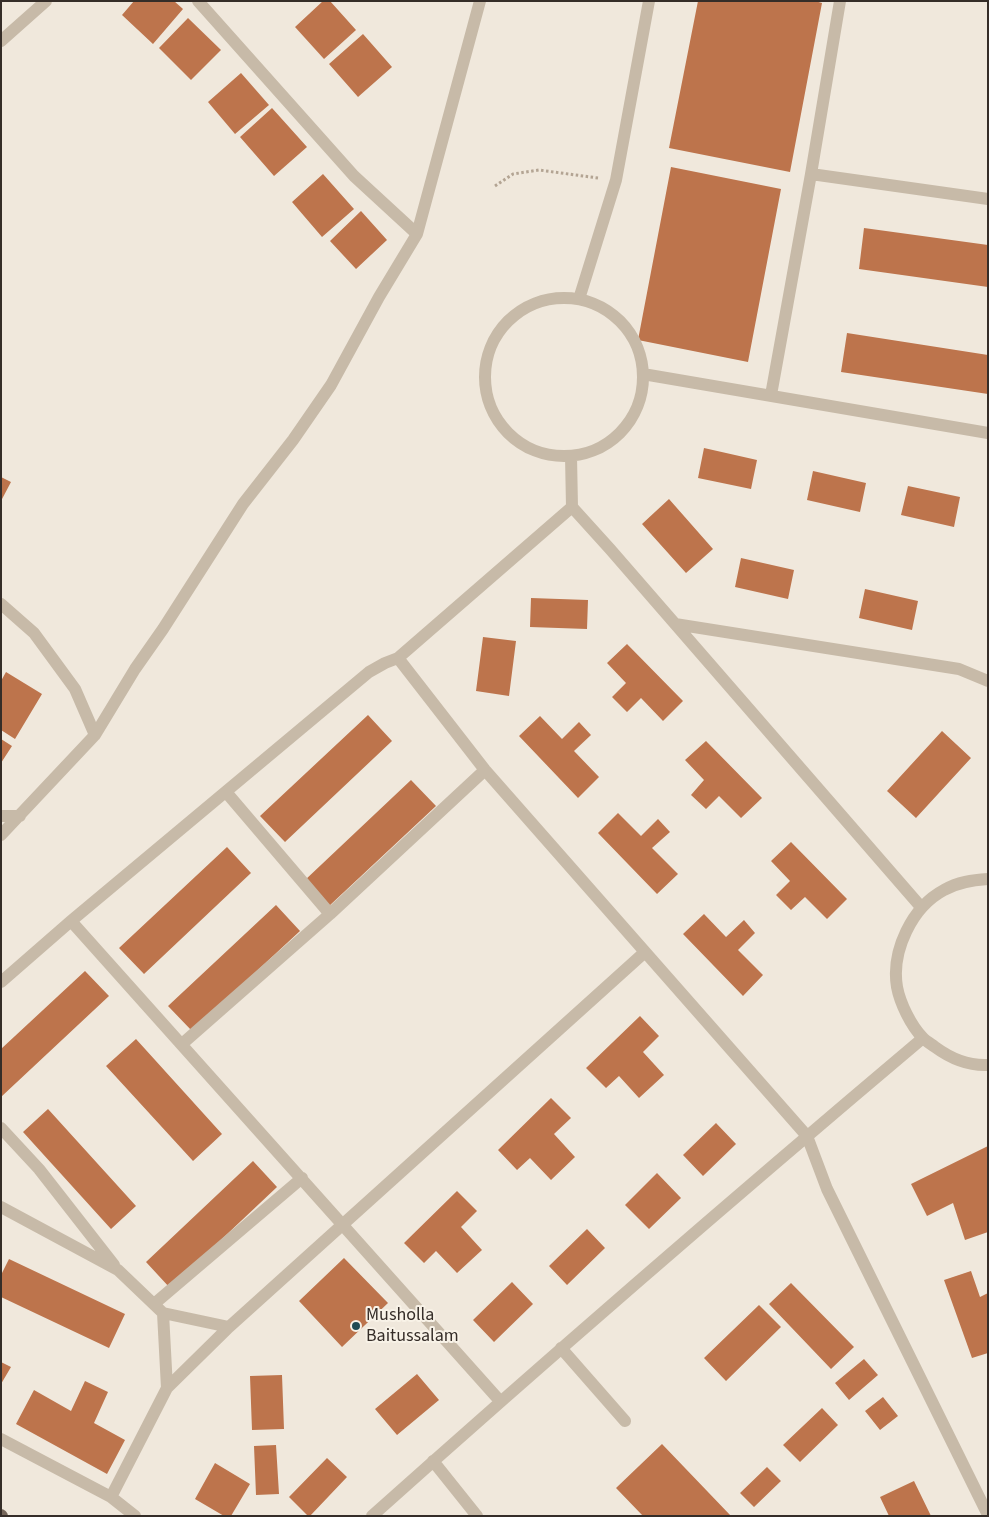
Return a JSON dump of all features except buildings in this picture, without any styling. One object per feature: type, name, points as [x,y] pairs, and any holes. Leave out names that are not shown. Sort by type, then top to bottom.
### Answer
[{"type":"street","points":[[1,41],[46,1]]},
{"type":"street","points":[[198,1],[354,176],[417,234]]},
{"type":"street","points":[[1,835],[95,735],[243,504],[293,440],[331,386],[417,234],[480,1]]},
{"type":"street","points":[[579,299],[616,180],[649,1]]},
{"type":"street","points":[[771,395],[840,1]]},
{"type":"street","points":[[811,174],[988,199]]},
{"type":"street","points":[[548,299],[579,299],[610,312],[626,328],[638,351],[643,374],[639,403],[620,434],[597,450],[571,456],[542,453],[526,447],[503,429],[487,398],[484,379],[488,351],[509,319],[533,303],[548,299]]},
{"type":"street","points":[[643,374],[988,433]]},
{"type":"street","points":[[571,456],[572,507],[921,907]]},
{"type":"street","points":[[1,982],[71,921],[369,672],[398,658],[572,507]]},
{"type":"street","points":[[1,604],[34,633],[57,665],[74,689],[95,735]]},
{"type":"street","points":[[675,624],[959,669],[988,681]]},
{"type":"street","points":[[398,658],[485,770],[806,1136],[827,1189],[988,1515]]},
{"type":"street","points":[[182,1044],[330,914],[485,770]]},
{"type":"street","points":[[226,792],[330,914]]},
{"type":"street","points":[[1,816],[20,816]]},
{"type":"street","points":[[988,878],[968,880],[943,890],[921,907],[905,931],[897,958],[897,987],[906,1014],[923,1038],[948,1056],[977,1066],[988,1065]]},
{"type":"street","points":[[71,921],[500,1401]]},
{"type":"street","points":[[111,1497],[167,1388],[229,1327],[645,952]]},
{"type":"street","points":[[372,1516],[500,1401],[806,1136],[923,1038]]},
{"type":"street","points":[[1,1128],[38,1169],[118,1270],[159,1309],[229,1327]]},
{"type":"street","points":[[159,1309],[302,1178]]},
{"type":"street","points":[[1,1207],[118,1270]]},
{"type":"street","points":[[159,1309],[167,1388]]},
{"type":"street","points":[[562,1348],[625,1420]]},
{"type":"street","points":[[1,1439],[111,1497],[135,1516]]},
{"type":"street","points":[[433,1462],[477,1516]]},
{"type":"path","points":[[495,186],[513,174],[539,170],[616,180]]},
{"type":"place","name":"Musholla Baitussalam","points":[[356,1326]]}]
